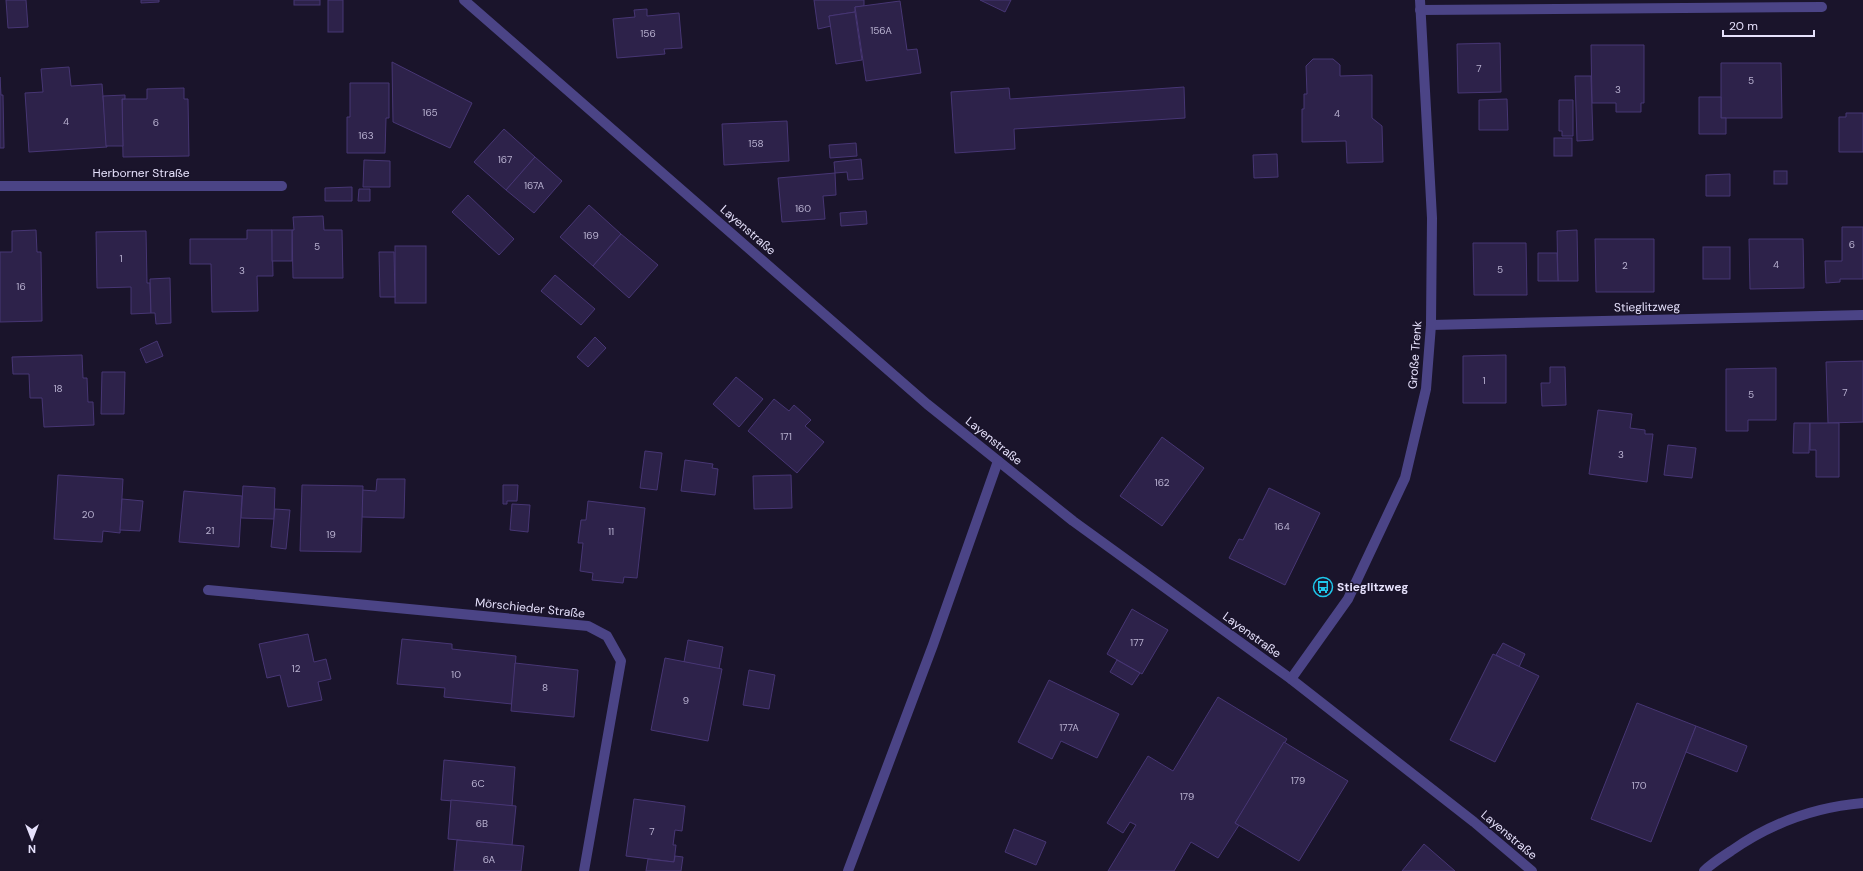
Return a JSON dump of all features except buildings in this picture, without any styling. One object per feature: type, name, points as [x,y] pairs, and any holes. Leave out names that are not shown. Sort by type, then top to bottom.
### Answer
[{"type":"street","name":"Layenstraße","points":[[464,0],[927,404],[1072,521],[1291,679],[1474,822],[1532,871]]},
{"type":"street","points":[[1420,5],[1822,7]]},
{"type":"street","name":"Große Trenk","points":[[1291,679],[1348,599],[1405,478],[1426,389],[1431,325],[1432,218],[1420,5]]},
{"type":"street","name":"Herborner Straße","points":[[0,186],[282,186]]},
{"type":"street","name":"Stieglitzweg","points":[[1431,325],[1863,315]]},
{"type":"street","points":[[848,871],[933,645],[998,461]]},
{"type":"street","name":"Mörschieder Straße","points":[[208,590],[588,626],[607,636],[621,661],[584,871]]},
{"type":"street","points":[[1704,871],[1752,836],[1800,815],[1840,805],[1863,803]]},
{"type":"place","name":"Stieglitzweg","points":[[1323,587]]}]
